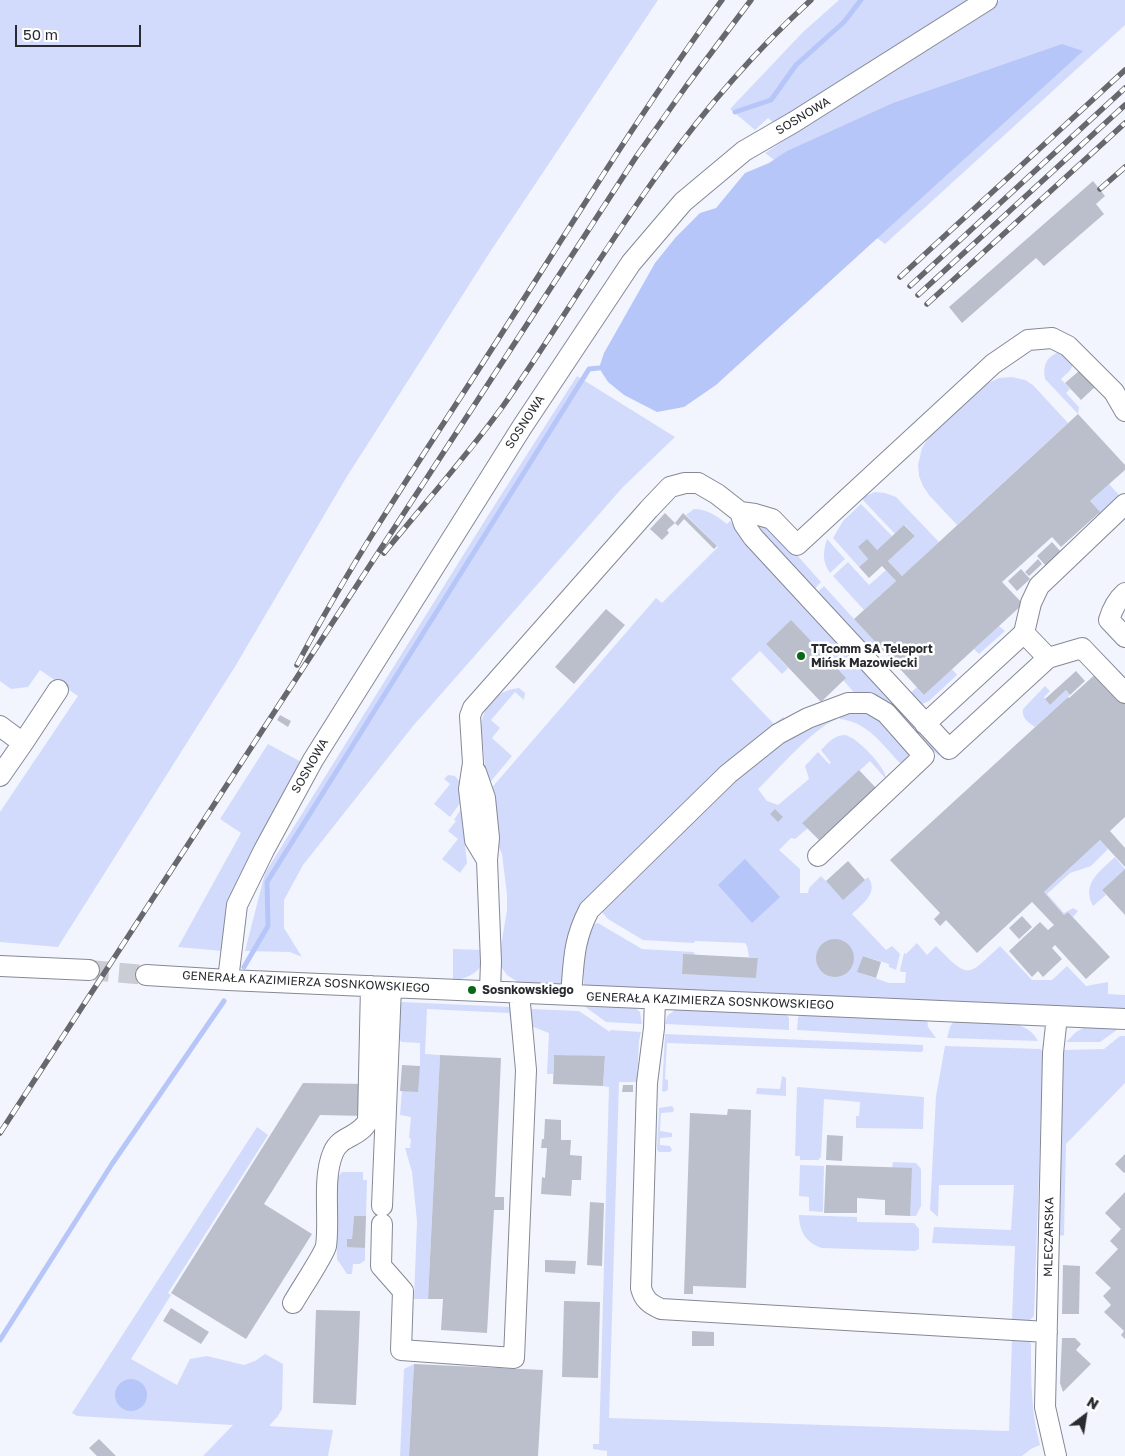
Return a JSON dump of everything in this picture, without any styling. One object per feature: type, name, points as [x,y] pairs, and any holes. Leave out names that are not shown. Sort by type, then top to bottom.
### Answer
[{"type":"street","name":"SOSNOWA","points":[[228,980],[237,905],[264,850],[313,760],[522,426],[631,263],[683,202],[744,151],[794,122],[987,0]]},
{"type":"street","points":[[490,991],[491,962],[487,860],[475,840],[469,789],[473,763],[470,716],[473,708],[649,509],[670,488],[684,483],[698,483],[718,494],[740,512],[772,519],[797,545],[993,364],[1028,340],[1052,338],[1068,346],[1114,392],[1125,411]]},
{"type":"street","points":[[925,724],[1024,633],[1031,603],[1039,586],[1125,504]]},
{"type":"street","points":[[740,512],[744,524],[753,537],[948,749],[1048,658],[1082,648],[1125,693]]},
{"type":"street","points":[[1125,593],[1112,612],[1110,620],[1125,637]]},
{"type":"street","points":[[1024,633],[1048,658]]},
{"type":"street","points":[[0,776],[58,690]]},
{"type":"street","points":[[571,995],[574,948],[581,926],[589,910],[728,774],[778,734],[808,718],[848,703],[869,703],[886,713],[924,756],[818,856]]},
{"type":"street","points":[[0,726],[22,743]]},
{"type":"street","points":[[0,966],[89,970]]},
{"type":"street","name":"GENERAŁA KAZIMIERZA SOSNKOWSKIEGO","points":[[146,975],[1125,1019]]},
{"type":"street","points":[[293,1303],[326,1248],[327,1182],[332,1155],[339,1142],[354,1136],[364,1128],[368,1121],[371,986]]},
{"type":"street","points":[[391,987],[381,1266],[403,1291],[402,1350],[514,1358],[526,1070],[519,993]]},
{"type":"street","points":[[655,999],[654,1028],[647,1082],[641,1288],[643,1296],[650,1304],[661,1309],[1046,1332]]},
{"type":"street","name":"MLECZARSKA","points":[[1056,1456],[1045,1407],[1053,1053],[1057,1016]]},
{"type":"shaded area","points":[[0,0],[658,0],[490,252],[346,478],[236,665],[58,947],[0,942],[0,812],[78,696],[40,670],[28,687],[11,689],[0,681]]},
{"type":"shaded area","points":[[839,0],[976,0],[777,126],[768,118],[755,130],[730,109],[803,32]]},
{"type":"shaded area","points":[[1000,0],[1125,0],[1125,25],[885,244],[765,153]]},
{"type":"shaded area","points":[[1062,44],[1083,51],[716,385],[684,407],[657,412],[624,395],[608,382],[599,368],[604,353],[655,263],[676,237],[700,213],[716,208],[745,173],[769,163],[787,151],[893,103]]},
{"type":"shaded area","points":[[1057,353],[1062,353],[1073,362],[1071,370],[1061,379],[1070,389],[1066,393],[1079,407],[1078,414],[1045,379],[1044,371],[1047,360]]},
{"type":"shaded area","points":[[577,376],[675,437],[623,487],[413,726],[303,865],[284,900],[284,928],[302,957],[290,952],[245,951],[265,873]]},
{"type":"shaded area","points":[[1012,377],[1025,380],[1033,385],[1068,423],[957,525],[923,486],[919,476],[918,465],[922,448],[929,437],[986,384],[999,378]]},
{"type":"shaded area","points":[[1109,484],[1119,495],[1119,499],[1099,516],[1090,501]]},
{"type":"shaded area","points":[[875,492],[896,497],[939,542],[902,576],[888,561],[915,536],[905,525],[895,534],[861,498]]},
{"type":"shaded area","points":[[861,504],[892,536],[877,550],[858,547],[868,559],[859,567],[833,538],[843,521]]},
{"type":"shaded area","points":[[694,509],[712,514],[727,524],[730,521],[939,749],[939,756],[923,741],[858,697],[791,621],[766,644],[788,668],[782,674],[760,651],[731,679],[774,724],[783,717],[786,719],[583,904],[572,926],[566,973],[560,985],[518,982],[507,975],[501,967],[500,952],[507,910],[507,895],[502,854],[493,835],[488,792],[656,598],[662,603],[718,547],[686,515]]},
{"type":"shaded area","points":[[755,524],[772,527],[821,582],[812,592]]},
{"type":"shaded area","points":[[827,539],[845,559],[830,573],[824,556]]},
{"type":"shaded area","points":[[848,562],[869,585],[886,570],[896,581],[864,610],[833,576]]},
{"type":"shaded area","points":[[824,586],[875,642],[866,651],[814,595]]},
{"type":"shaded area","points":[[999,626],[1005,631],[979,654],[974,649]]},
{"type":"shaded area","points":[[952,669],[957,675],[929,701],[917,704],[907,696],[917,687],[924,695]]},
{"type":"shaded area","points":[[1045,686],[1050,691],[1044,697],[1050,705],[1066,690],[1070,695],[1035,727],[1024,718],[1023,709]]},
{"type":"shaded area","points":[[519,688],[525,693],[524,700],[515,692],[491,720],[500,728],[492,738],[512,756],[487,786],[481,726],[485,711],[492,700],[504,692]]},
{"type":"shaded area","points":[[861,713],[875,718],[892,733],[907,750],[909,754],[906,759],[901,763],[899,762],[873,734],[858,724],[840,719],[839,716]]},
{"type":"shaded area","points":[[836,717],[837,719],[817,731],[758,789],[767,801],[778,805],[809,779],[805,766],[818,752],[829,764],[831,763],[821,750],[831,740],[840,735],[849,736],[862,746],[876,760],[885,774],[886,779],[870,761],[803,822],[808,828],[795,839],[791,838],[779,850],[800,869],[800,893],[808,893],[809,888],[821,876],[843,899],[868,877],[871,882],[871,893],[865,902],[852,914],[886,950],[892,946],[900,954],[896,970],[889,967],[889,964],[863,956],[858,972],[889,983],[905,983],[906,972],[901,972],[900,970],[904,953],[906,954],[917,943],[927,955],[936,946],[955,964],[962,969],[968,970],[974,969],[1000,946],[1032,980],[1052,980],[1067,966],[1086,986],[1108,982],[1108,994],[1125,995],[1125,1011],[584,987],[586,945],[594,924],[598,923],[642,949],[694,952],[695,955],[683,955],[682,974],[756,977],[758,958],[749,957],[745,943],[643,940],[608,919],[600,910],[754,762],[786,741]],"holes":[[[836,939],[846,943],[853,957],[852,965],[848,971],[841,975],[832,975],[822,971],[817,960],[821,946],[830,940]]]},
{"type":"shaded area","points":[[268,744],[305,764],[222,951],[178,947],[241,833],[220,819]]},
{"type":"shaded area","points":[[448,775],[455,776],[459,781],[461,802],[450,817],[434,804],[450,784],[444,779]]},
{"type":"shaded area","points":[[461,809],[467,863],[460,873],[442,859],[458,839],[448,831],[456,821],[454,820]]},
{"type":"shaded area","points":[[1100,840],[1108,849],[1091,866],[1070,873],[1047,894],[1064,913],[1073,908],[1078,911],[1073,917],[1068,912],[1064,915],[1044,892]]},
{"type":"shaded area","points":[[1115,857],[1125,869],[1102,890],[1106,895],[1093,906],[1089,891],[1091,885],[1098,873]]},
{"type":"shaded area","points":[[745,859],[780,897],[752,923],[718,885]]},
{"type":"shaded area","points":[[453,949],[482,950],[483,964],[470,976],[453,980]]},
{"type":"shaded area","points":[[402,1002],[511,1007],[514,1039],[509,1013],[427,1009],[425,1054],[440,1055],[428,1299],[414,1299],[417,1221],[412,1172],[405,1148],[410,1148],[411,1117],[400,1115],[402,1091],[420,1066],[420,1043],[402,1042],[399,1040],[400,1007]]},
{"type":"shaded area","points":[[580,1003],[633,1006],[640,1012],[642,1024],[606,1022]]},
{"type":"shaded area","points":[[531,1009],[579,1011],[610,1032],[610,1030],[641,1032],[637,1082],[619,1082],[609,1418],[1009,1431],[1012,1339],[1030,1341],[1033,1408],[1040,1445],[1022,1456],[607,1456],[607,1451],[593,1449],[593,1444],[599,1444],[609,1087],[603,1086],[605,1057],[554,1055],[553,1074],[547,1074],[549,1033],[528,1025],[529,1011]]},
{"type":"shaded area","points":[[676,1009],[785,1012],[789,1018],[789,1030],[665,1024],[667,1016]]},
{"type":"shaded area","points":[[802,1014],[927,1018],[928,1027],[936,1038],[797,1030],[798,1017]]},
{"type":"shaded area","points":[[955,1019],[1013,1023],[1032,1033],[1038,1041],[947,1038],[950,1027]]},
{"type":"shaded area","points":[[1085,1027],[1121,1027],[1100,1042],[1066,1042],[1076,1032]]},
{"type":"shaded area","points":[[665,1034],[923,1045],[923,1051],[667,1043],[665,1079],[668,1080],[668,1090],[664,1092],[662,1091]]},
{"type":"shaded area","points":[[1120,1036],[1125,1036],[1125,1083],[1066,1144],[1064,1235],[1061,1236],[1055,1231],[1063,1050],[1104,1049]]},
{"type":"shaded area","points":[[945,1046],[1041,1049],[1043,1054],[1034,1316],[1027,1323],[1013,1321],[1012,1319],[1015,1246],[932,1243],[934,1227],[1011,1230],[1014,1185],[939,1185],[938,1217],[930,1210],[936,1096]]},
{"type":"shaded area","points":[[782,1076],[786,1078],[786,1096],[756,1094],[757,1088],[780,1089]]},
{"type":"shaded area","points":[[797,1087],[924,1097],[923,1129],[856,1128],[856,1116],[859,1116],[860,1102],[824,1099],[821,1157],[818,1160],[800,1160],[800,1156],[795,1156]]},
{"type":"shaded area","points":[[672,1106],[673,1112],[661,1113],[660,1131],[672,1133],[672,1137],[660,1138],[660,1145],[670,1146],[672,1150],[670,1152],[659,1152],[657,1150],[659,1108]]},
{"type":"shaded area","points":[[257,1127],[268,1135],[168,1293],[171,1295],[131,1359],[177,1385],[190,1359],[207,1356],[244,1365],[255,1361],[265,1354],[283,1364],[282,1409],[269,1426],[333,1430],[328,1456],[203,1456],[233,1425],[77,1416],[72,1413]]},
{"type":"shaded area","points":[[893,1162],[916,1163],[921,1169],[921,1206],[916,1216],[910,1216],[892,1168]]},
{"type":"shaded area","points":[[800,1165],[824,1166],[823,1212],[809,1211],[809,1197],[799,1196]]},
{"type":"shaded area","points":[[342,1172],[363,1172],[363,1180],[367,1180],[366,1216],[354,1216],[352,1239],[347,1239],[347,1246],[365,1248],[365,1260],[360,1264],[353,1264],[352,1274],[347,1274],[337,1259],[335,1180]]},
{"type":"shaded area","points":[[799,1215],[857,1217],[857,1222],[914,1223],[919,1229],[919,1249],[915,1251],[822,1248],[816,1246],[804,1236],[800,1226]]},
{"type":"shaded area","points":[[414,1364],[409,1456],[400,1456],[404,1369]]},
{"type":"shaded area","points":[[131,1379],[143,1383],[147,1395],[143,1407],[131,1411],[119,1407],[115,1395],[119,1383]]},
{"type":"building","points":[[1093,181],[1105,196],[1096,204],[1104,214],[1044,266],[1036,258],[962,323],[949,307]]},
{"type":"building","points":[[1080,370],[1096,386],[1081,400],[1065,383]]},
{"type":"building","points":[[1078,414],[1125,465],[1125,470],[1090,501],[1100,512],[1061,547],[1052,537],[1002,582],[1023,604],[924,695],[854,619],[896,581],[882,566],[869,578],[859,567],[868,559],[858,547],[867,539],[877,550],[904,525],[915,536],[888,561],[902,576]]},
{"type":"building","points":[[665,513],[675,523],[667,530],[669,533],[662,540],[650,529]]},
{"type":"building","points":[[683,513],[717,546],[714,549],[684,519],[678,526],[675,523]]},
{"type":"building","points":[[1052,542],[1062,553],[1047,567],[1037,556]]},
{"type":"building","points":[[1038,559],[1042,564],[1029,576],[1025,572]]},
{"type":"building","points":[[1021,569],[1030,579],[1017,591],[1008,581]]},
{"type":"building","points":[[606,609],[625,625],[574,684],[555,667]]},
{"type":"building","name":"TTcomm SA Teleport Mińsk Mazowiecki","points":[[791,620],[846,678],[821,702],[766,644]]},
{"type":"building","points":[[1076,671],[1085,681],[1070,695],[1066,690],[1050,705],[1045,699]]},
{"type":"building","points":[[1099,671],[1125,699],[1125,817],[1110,831],[1125,848],[1125,867],[1100,840],[1044,892],[1064,915],[1068,912],[1110,957],[1086,979],[1055,945],[1052,948],[1062,959],[1043,977],[1038,971],[1032,977],[1009,951],[1040,922],[1048,930],[1054,925],[1032,902],[977,953],[946,920],[940,926],[934,919],[940,913],[890,860],[1068,697]]},
{"type":"building","points":[[280,715],[291,721],[288,727],[277,720]]},
{"type":"building","points":[[859,770],[876,788],[819,840],[802,823]]},
{"type":"building","points":[[775,809],[783,817],[778,822],[770,814]]},
{"type":"building","points":[[848,861],[865,880],[843,900],[826,881]]},
{"type":"building","points":[[1125,869],[1125,915],[1102,890]]},
{"type":"building","points":[[1022,916],[1032,927],[1019,939],[1009,928]]},
{"type":"building","points":[[835,939],[848,945],[854,958],[848,971],[835,977],[822,971],[816,958],[822,945]]},
{"type":"building","points":[[683,954],[758,958],[756,978],[682,974]]},
{"type":"building","points":[[863,956],[881,962],[876,978],[857,972]]},
{"type":"building","points":[[440,1055],[501,1058],[495,1197],[504,1197],[504,1210],[494,1210],[487,1333],[441,1330],[443,1299],[428,1299]]},
{"type":"building","points":[[554,1055],[605,1056],[603,1086],[553,1084]]},
{"type":"building","points":[[402,1065],[420,1066],[418,1092],[400,1091]]},
{"type":"building","points":[[303,1083],[365,1084],[365,1116],[320,1115],[264,1204],[312,1234],[246,1339],[171,1293]]},
{"type":"building","points":[[623,1085],[633,1085],[633,1092],[622,1092]]},
{"type":"building","points":[[728,1109],[751,1110],[746,1288],[693,1286],[693,1294],[684,1294],[690,1113],[727,1115]]},
{"type":"building","points":[[545,1119],[561,1120],[561,1140],[571,1140],[570,1155],[582,1156],[581,1180],[572,1180],[571,1196],[541,1194],[542,1177],[545,1178],[547,1148],[541,1148],[542,1139],[544,1139]]},
{"type":"building","points":[[827,1135],[843,1136],[842,1161],[826,1160]]},
{"type":"building","points":[[1125,1154],[1125,1172],[1124,1173],[1115,1164]]},
{"type":"building","points":[[826,1165],[912,1168],[910,1216],[885,1215],[885,1200],[857,1198],[857,1213],[824,1213]]},
{"type":"building","points":[[1125,1192],[1125,1339],[1121,1335],[1124,1331],[1104,1312],[1111,1305],[1103,1296],[1111,1288],[1095,1273],[1118,1249],[1110,1241],[1121,1229],[1105,1213]]},
{"type":"building","points":[[590,1202],[604,1203],[602,1266],[587,1265]]},
{"type":"building","points":[[354,1216],[366,1216],[365,1248],[347,1247],[347,1239],[352,1239]]},
{"type":"building","points":[[545,1260],[576,1261],[575,1274],[545,1272]]},
{"type":"building","points":[[1063,1265],[1080,1266],[1079,1314],[1062,1314]]},
{"type":"building","points":[[564,1301],[600,1302],[598,1378],[562,1377]]},
{"type":"building","points":[[171,1308],[209,1332],[201,1344],[163,1321]]},
{"type":"building","points":[[316,1310],[360,1311],[356,1405],[313,1403]]},
{"type":"building","points":[[692,1331],[714,1332],[714,1346],[692,1346]]},
{"type":"building","points":[[1062,1338],[1075,1338],[1081,1344],[1076,1350],[1091,1364],[1063,1392],[1060,1383]]},
{"type":"building","points":[[414,1364],[543,1370],[538,1456],[409,1456]]},
{"type":"building","points":[[99,1439],[116,1456],[97,1456],[89,1448]]},
{"type":"waterway","points":[[735,112],[771,100],[796,65],[844,22],[861,0]]},
{"type":"waterway","points":[[244,967],[268,926],[267,882],[589,369],[599,368]]},
{"type":"waterway","points":[[0,1340],[112,1164],[224,1001]]},
{"type":"tunnel","points":[[89,970],[146,975]]},
{"type":"railway","points":[[297,665],[343,583],[392,503],[634,127],[722,0]]},
{"type":"railway","points":[[0,1133],[636,157],[751,0]]},
{"type":"railway","points":[[384,553],[460,462],[503,406],[640,199],[678,147],[751,60],[811,0]]},
{"type":"railway","points":[[900,277],[1125,70]]},
{"type":"railway","points":[[910,286],[1125,88]]},
{"type":"railway","points":[[918,295],[1125,105]]},
{"type":"railway","points":[[927,304],[1125,123]]},
{"type":"railway","points":[[1100,189],[1125,167]]},
{"type":"place","name":"TTcomm SA Teleport Mińsk Mazowiecki","points":[[801,656]]},
{"type":"place","name":"Sosnkowskiego","points":[[472,990]]}]
